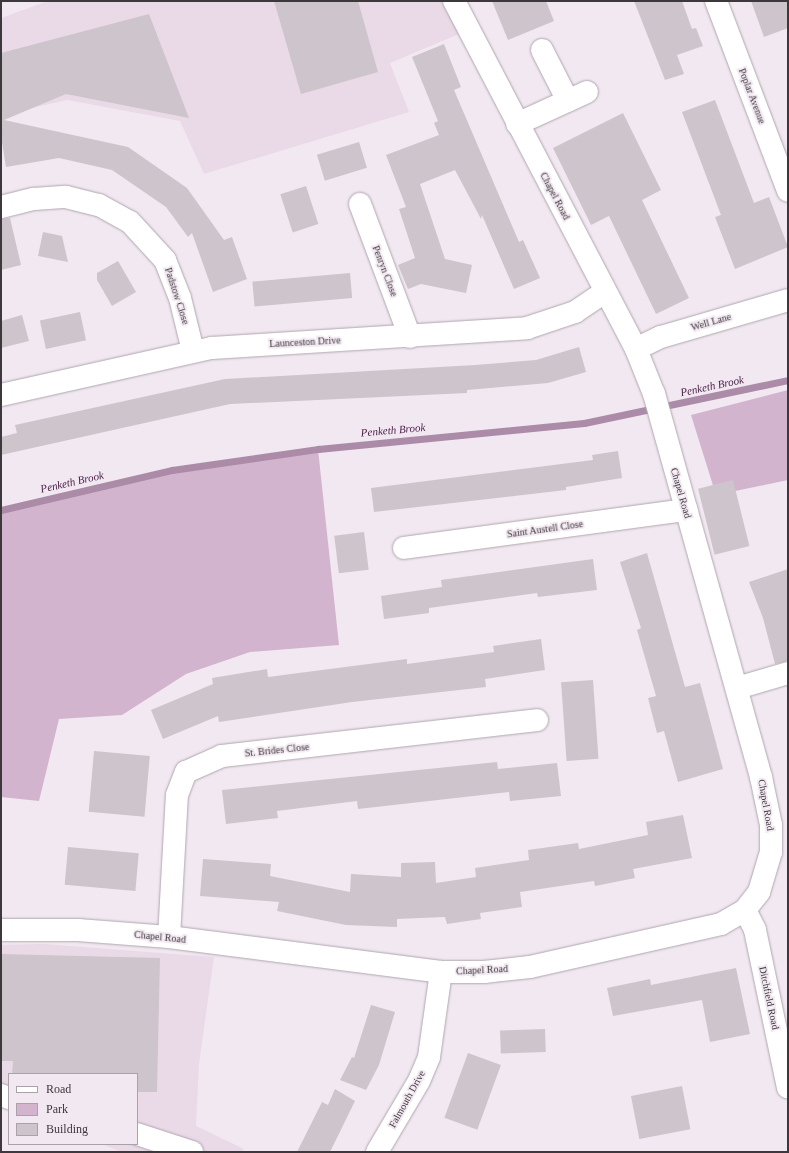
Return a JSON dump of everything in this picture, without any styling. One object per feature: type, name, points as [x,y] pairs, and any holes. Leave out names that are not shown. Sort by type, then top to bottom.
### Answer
[{"type":"street","name":"Chapel Road","points":[[1,930],[78,930],[169,937],[441,972],[530,967],[721,924],[745,910],[766,876],[771,852],[771,825],[737,688],[654,394],[636,349],[454,1]]},
{"type":"street","name":"Poplar Avenue","points":[[716,1],[788,191]]},
{"type":"street","points":[[542,50],[568,101]]},
{"type":"street","points":[[517,124],[587,92]]},
{"type":"street","name":"Padstow Close","points":[[1,207],[34,199],[66,197],[99,205],[130,222],[142,232],[165,260],[180,298],[194,351]]},
{"type":"street","name":"Penryn Close","points":[[360,204],[410,337]]},
{"type":"street","name":"Launceston Drive","points":[[1,395],[194,351],[235,345],[410,337],[527,328],[575,312],[605,292]]},
{"type":"street","name":"Well Lane","points":[[636,349],[661,337],[788,300]]},
{"type":"street","name":"Saint Austell Close","points":[[404,548],[686,510]]},
{"type":"street","points":[[737,688],[788,673]]},
{"type":"street","name":"St. Brides Close","points":[[169,937],[178,795],[186,772],[222,756],[538,720]]},
{"type":"street","name":"Ditchfield Road","points":[[745,910],[755,930],[788,1088]]},
{"type":"street","name":"Falmouth Drive","points":[[376,1152],[419,1081],[429,1057],[441,972]]},
{"type":"street","points":[[138,1134],[192,1152]]},
{"type":"shaded area","points":[[48,1],[467,1],[478,26],[390,63],[409,112],[204,174],[180,121],[67,100],[1,115],[1,18]]},
{"type":"shaded area","points":[[44,944],[214,957],[199,1064],[196,1126],[244,1149],[241,1152],[122,1152],[104,1145],[138,1145],[138,1073],[8,1073],[8,1108],[1,1104],[1,945]]},
{"type":"green space","points":[[788,390],[788,480],[716,495],[691,415]]},
{"type":"green space","points":[[318,449],[339,645],[250,652],[186,674],[122,715],[59,719],[39,801],[1,797],[1,510],[172,470]]},
{"type":"building","points":[[274,1],[358,1],[378,72],[301,94]]},
{"type":"building","points":[[492,1],[546,1],[554,21],[508,40]]},
{"type":"building","points":[[634,1],[682,1],[692,29],[696,28],[703,46],[677,55],[684,74],[665,80]]},
{"type":"building","points":[[751,1],[788,1],[788,28],[764,37]]},
{"type":"building","points":[[149,14],[189,118],[66,94],[4,120],[128,147],[187,188],[224,240],[232,237],[247,279],[213,292],[192,233],[188,237],[166,207],[112,170],[59,158],[6,167],[1,136],[1,53]]},
{"type":"building","points":[[444,44],[461,87],[454,90],[519,242],[523,240],[540,278],[514,289],[482,215],[481,219],[455,170],[420,184],[445,259],[472,265],[466,293],[421,284],[408,289],[398,265],[415,258],[399,209],[406,207],[386,155],[439,135],[434,123],[438,121],[412,57]]},
{"type":"building","points":[[715,100],[754,203],[769,197],[788,247],[735,269],[715,217],[721,215],[682,112]]},
{"type":"building","points":[[623,113],[661,190],[642,200],[689,298],[656,314],[609,216],[591,225],[553,148]]},
{"type":"building","points":[[359,142],[367,168],[325,181],[317,155]]},
{"type":"building","points":[[306,186],[318,224],[293,232],[280,194]]},
{"type":"building","points":[[10,218],[21,265],[1,270],[1,219]]},
{"type":"building","points":[[43,232],[62,236],[68,262],[38,256]]},
{"type":"building","points":[[118,261],[136,292],[112,306],[97,280],[97,273]]},
{"type":"building","points":[[350,273],[352,298],[255,306],[252,282]]},
{"type":"building","points":[[80,312],[86,340],[46,349],[40,321]]},
{"type":"building","points":[[22,315],[29,341],[1,348],[1,321]]},
{"type":"building","points":[[579,347],[586,372],[548,383],[467,390],[467,393],[230,404],[1,455],[1,437],[17,433],[15,425],[225,379],[475,365],[536,360]]},
{"type":"building","points":[[618,451],[622,478],[566,487],[566,490],[374,512],[371,488],[593,460],[592,455]]},
{"type":"building","points":[[733,480],[749,546],[715,555],[698,489]]},
{"type":"building","points":[[364,532],[369,570],[339,573],[334,536]]},
{"type":"building","points":[[647,553],[685,687],[700,683],[723,769],[678,782],[664,731],[657,733],[648,698],[656,696],[637,630],[641,628],[620,562]]},
{"type":"building","points":[[593,559],[597,590],[538,597],[537,593],[429,608],[429,613],[384,619],[381,596],[442,587],[441,580]]},
{"type":"building","points":[[788,569],[788,661],[775,664],[763,618],[749,582]]},
{"type":"building","points":[[541,639],[545,670],[485,679],[486,687],[352,702],[219,722],[218,716],[163,739],[151,710],[213,684],[212,678],[267,669],[268,677],[407,659],[407,664],[494,652],[493,646]]},
{"type":"building","points":[[593,680],[599,759],[567,761],[561,682]]},
{"type":"building","points":[[94,751],[150,756],[144,817],[89,812]]},
{"type":"building","points":[[497,762],[498,769],[557,763],[561,796],[510,801],[509,792],[358,809],[357,801],[277,811],[278,818],[226,824],[222,790]]},
{"type":"building","points":[[683,815],[692,858],[633,869],[635,878],[595,886],[594,881],[520,892],[522,907],[480,913],[481,919],[447,924],[445,917],[397,919],[397,927],[346,925],[277,911],[279,902],[200,896],[203,859],[271,864],[270,876],[350,892],[351,874],[401,877],[401,863],[435,862],[436,883],[476,877],[475,868],[529,860],[528,850],[578,843],[579,849],[648,835],[646,822]]},
{"type":"building","points":[[68,847],[139,853],[135,891],[65,885]]},
{"type":"building","points":[[1,954],[160,958],[157,1092],[138,1092],[138,1073],[12,1073],[13,1061],[1,1061]]},
{"type":"building","points":[[736,968],[750,1034],[710,1042],[702,1000],[613,1016],[607,988],[650,979],[651,985]]},
{"type":"building","points":[[371,1005],[395,1012],[379,1065],[366,1090],[340,1080],[352,1057],[354,1058]]},
{"type":"building","points":[[545,1029],[546,1052],[501,1054],[500,1031]]},
{"type":"building","points":[[468,1053],[501,1065],[477,1130],[444,1118]]},
{"type":"building","points":[[682,1086],[690,1129],[639,1139],[631,1096]]},
{"type":"building","points":[[335,1089],[355,1101],[330,1152],[297,1152],[322,1102],[328,1105]]},
{"type":"waterway","name":"Penketh Brook","points":[[1,510],[172,470],[318,449],[584,423],[788,380]]}]
